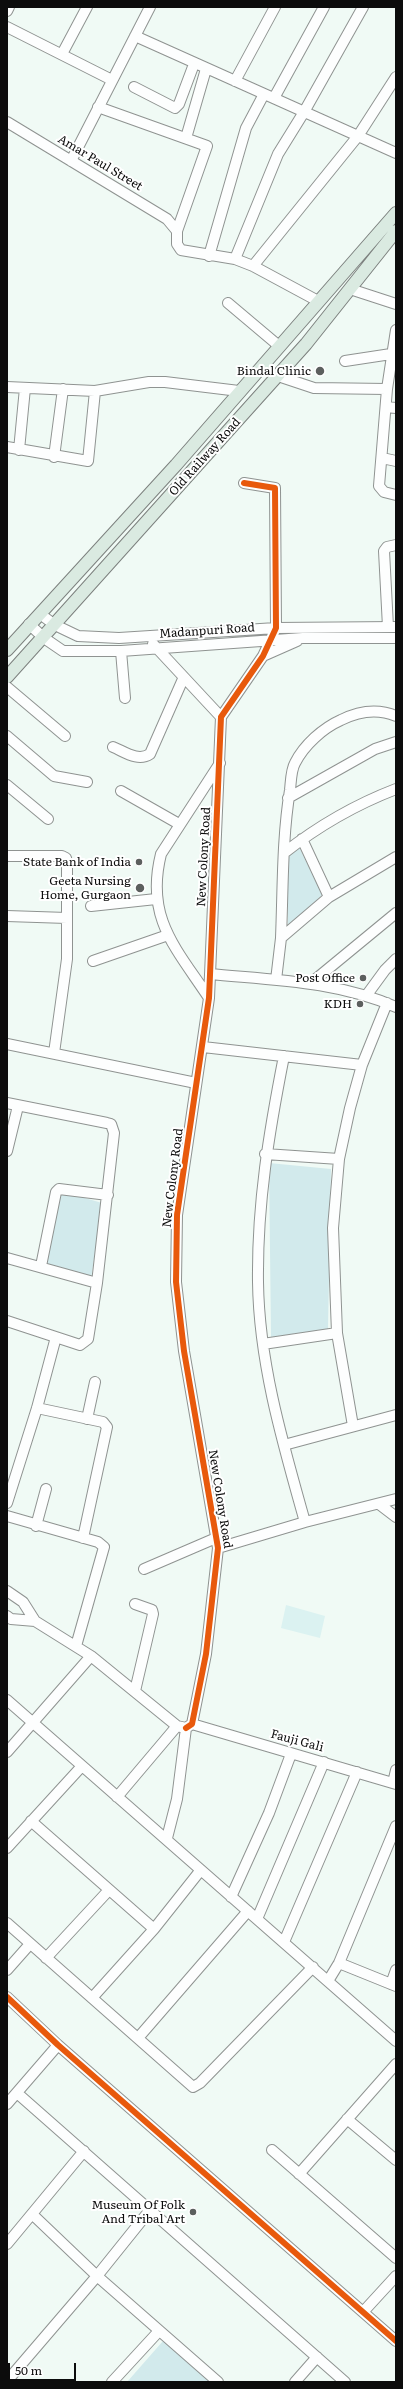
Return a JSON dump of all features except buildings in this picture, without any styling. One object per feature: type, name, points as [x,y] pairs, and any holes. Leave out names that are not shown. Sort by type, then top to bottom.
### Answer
[{"type":"main road","name":"Old Railway Road","points":[[7,650],[29,624],[40,614],[176,465],[239,391],[280,346],[330,286],[396,213]]},
{"type":"main road","name":"Old Railway Road","points":[[7,677],[56,625],[278,376],[347,294],[396,231]]},
{"type":"main road","points":[[330,286],[347,294]]},
{"type":"main road","points":[[176,465],[188,477]]},
{"type":"street","points":[[7,11],[9,7]]},
{"type":"street","points":[[62,54],[87,7]]},
{"type":"street","points":[[71,161],[150,7]]},
{"type":"street","points":[[235,81],[275,7]]},
{"type":"street","points":[[209,256],[246,128],[269,96],[324,7]]},
{"type":"street","points":[[235,259],[278,154],[304,112],[363,7]]},
{"type":"street","points":[[7,27],[112,80]]},
{"type":"street","points":[[135,36],[194,64],[396,153]]},
{"type":"street","points":[[134,88],[175,108],[179,104],[194,64]]},
{"type":"street","points":[[186,138],[206,69]]},
{"type":"street","points":[[253,266],[358,136],[396,77]]},
{"type":"street","points":[[98,107],[206,144],[207,148],[177,231],[177,244],[181,250],[209,256],[235,259],[253,266],[318,301]]},
{"type":"street","name":"Amar Paul Street","points":[[7,122],[168,219],[177,231]]},
{"type":"street","points":[[347,294],[396,304]]},
{"type":"street","points":[[228,303],[280,346]]},
{"type":"street","points":[[396,330],[391,354],[387,389],[391,408],[382,458],[380,488],[384,492],[396,495]]},
{"type":"street","points":[[345,361],[391,354]]},
{"type":"street","points":[[278,376],[314,388],[387,389]]},
{"type":"street","points":[[7,387],[95,391],[149,382],[165,382],[239,391]]},
{"type":"street","points":[[19,450],[25,388]]},
{"type":"street","points":[[54,457],[63,389]]},
{"type":"street","points":[[7,447],[54,457],[88,461],[95,391]]},
{"type":"street","points":[[382,458],[396,461]]},
{"type":"street","points":[[150,636],[154,648],[221,717],[262,656],[276,628],[275,488],[244,483]]},
{"type":"street","points":[[392,627],[384,551],[387,547],[396,544]]},
{"type":"street","name":"Madanpuri Road","points":[[40,614],[56,625],[78,636],[150,636],[276,628],[392,627]]},
{"type":"street","name":"Madanpuri Road","points":[[29,624],[44,638],[63,651],[121,651],[303,638],[396,638]]},
{"type":"street","points":[[262,656],[303,638]]},
{"type":"street","points":[[121,651],[125,698]]},
{"type":"street","points":[[113,747],[136,758],[141,758],[150,754],[183,678]]},
{"type":"street","points":[[7,687],[65,736]]},
{"type":"street","points":[[276,980],[281,938],[284,853],[288,798],[294,764],[308,744],[332,724],[364,712],[385,711],[396,716]]},
{"type":"street","name":"New Colony Road","points":[[167,1838],[177,1800],[185,1726],[206,1654],[217,1543],[184,1351],[176,1282],[178,1215],[209,998],[221,717]]},
{"type":"street","points":[[7,736],[50,774],[57,777],[87,782]]},
{"type":"street","points":[[288,798],[375,749],[396,742]]},
{"type":"street","points":[[209,998],[168,935],[160,917],[156,899],[157,870],[161,854],[179,824],[220,763]]},
{"type":"street","points":[[7,785],[48,820]]},
{"type":"street","points":[[284,853],[302,838],[375,797],[396,789]]},
{"type":"street","points":[[121,791],[179,824]]},
{"type":"street","points":[[302,838],[329,897]]},
{"type":"street","points":[[7,856],[62,856],[66,858],[67,959],[54,1053]]},
{"type":"street","points":[[281,938],[329,897],[396,857]]},
{"type":"street","points":[[91,906],[156,899]]},
{"type":"street","points":[[312,983],[396,913]]},
{"type":"street","points":[[7,916],[67,918]]},
{"type":"street","points":[[93,961],[168,935]]},
{"type":"street","points":[[366,996],[385,970],[396,959]]},
{"type":"street","points":[[210,974],[312,983],[366,996],[391,1005],[362,1065],[339,1159],[333,1228],[337,1333],[353,1426]]},
{"type":"street","points":[[7,1044],[196,1083]]},
{"type":"street","points":[[203,1047],[362,1065]]},
{"type":"street","points":[[284,1056],[265,1154],[260,1218],[258,1283],[263,1344],[284,1444],[305,1522]]},
{"type":"street","points":[[7,1104],[111,1124],[114,1132],[97,1283],[88,1339],[80,1345],[7,1321]]},
{"type":"street","points":[[7,1151],[18,1106]]},
{"type":"street","points":[[265,1154],[339,1159]]},
{"type":"street","points":[[41,1266],[56,1192],[59,1189],[108,1195]]},
{"type":"street","points":[[7,1258],[41,1266],[97,1283]]},
{"type":"street","points":[[263,1344],[337,1333]]},
{"type":"street","points":[[7,1503],[37,1408],[56,1337]]},
{"type":"street","points":[[87,1419],[95,1382]]},
{"type":"street","points":[[37,1408],[103,1422],[106,1424],[108,1430],[83,1538]]},
{"type":"street","points":[[284,1444],[396,1415]]},
{"type":"street","points":[[36,1526],[46,1489]]},
{"type":"street","points":[[144,1569],[217,1543],[396,1499]]},
{"type":"street","points":[[379,1504],[396,1517]]},
{"type":"street","points":[[7,1516],[36,1526],[101,1543],[104,1551],[76,1646]]},
{"type":"street","points":[[7,1591],[23,1602],[36,1621],[91,1656],[135,1691],[185,1726],[117,1797]]},
{"type":"street","points":[[8,1620],[23,1602]]},
{"type":"street","points":[[135,1604],[152,1610],[153,1614],[135,1691]]},
{"type":"street","points":[[8,1620],[36,1621]]},
{"type":"street","points":[[7,1752],[91,1656]]},
{"type":"street","points":[[7,1700],[117,1797],[167,1838],[200,1871],[395,2039]]},
{"type":"street","name":"Fauji Gali","points":[[185,1726],[324,1762],[395,1783]]},
{"type":"street","points":[[231,1897],[269,1813],[291,1754]]},
{"type":"street","points":[[257,1919],[324,1762]]},
{"type":"street","points":[[7,1848],[82,1766]]},
{"type":"street","points":[[395,1783],[396,1770]]},
{"type":"street","points":[[284,1942],[357,1772]]},
{"type":"street","points":[[31,1820],[154,1929]]},
{"type":"street","points":[[328,1981],[339,1963],[396,1826]]},
{"type":"street","points":[[92,1998],[154,1929],[200,1871]]},
{"type":"street","points":[[46,1958],[109,1890]]},
{"type":"street","points":[[138,2038],[248,1911]]},
{"type":"street","points":[[7,1924],[138,2038],[188,2084],[197,2086],[313,1967]]},
{"type":"street","points":[[7,1970],[30,1944]]},
{"type":"street","points":[[339,1963],[393,1985],[396,1970]]},
{"type":"street","points":[[7,1997],[58,2045],[396,2340]]},
{"type":"street","points":[[7,2104],[58,2045]]},
{"type":"street","points":[[299,2174],[396,2064]]},
{"type":"street","points":[[17,2093],[345,2382]]},
{"type":"street","points":[[347,2119],[396,2160]]},
{"type":"street","points":[[272,2150],[396,2258]]},
{"type":"street","points":[[7,2244],[84,2151]]},
{"type":"street","points":[[7,2381],[97,2276],[150,2210]]},
{"type":"street","points":[[32,2214],[97,2276],[218,2382]]},
{"type":"street","points":[[363,2312],[396,2276]]},
{"type":"street","points":[[112,2382],[159,2331]]},
{"type":"street","points":[[295,2382],[318,2358]]},
{"type":"shaded area","points":[[299,847],[322,895],[288,927],[288,854]]},
{"type":"shaded area","points":[[269,1163],[331,1169],[328,1329],[271,1337]]},
{"type":"shaded area","points":[[61,1191],[102,1203],[91,1279],[46,1265]]},
{"type":"shaded area","points":[[286,1605],[325,1616],[320,1638],[281,1628]]},
{"type":"shaded area","points":[[163,2341],[210,2382],[127,2382]]},
{"type":"cycle path","points":[[186,1728],[192,1724],[206,1654],[218,1548],[184,1351],[176,1282],[177,1215],[209,998],[221,717],[263,656],[276,628],[275,488],[244,483]]},
{"type":"cycle path","points":[[7,1997],[58,2045],[396,2341]]},
{"type":"place","name":"Bindal Clinic","points":[[320,371]]},
{"type":"place","name":"State Bank of India","points":[[139,862]]},
{"type":"place","name":"Geeta Nursing Home, Gurgaon","points":[[140,888]]},
{"type":"place","name":"Post Office","points":[[363,978]]},
{"type":"place","name":"KDH","points":[[360,1004]]},
{"type":"place","name":"Museum Of Folk And Tribal Art","points":[[193,2212]]}]
